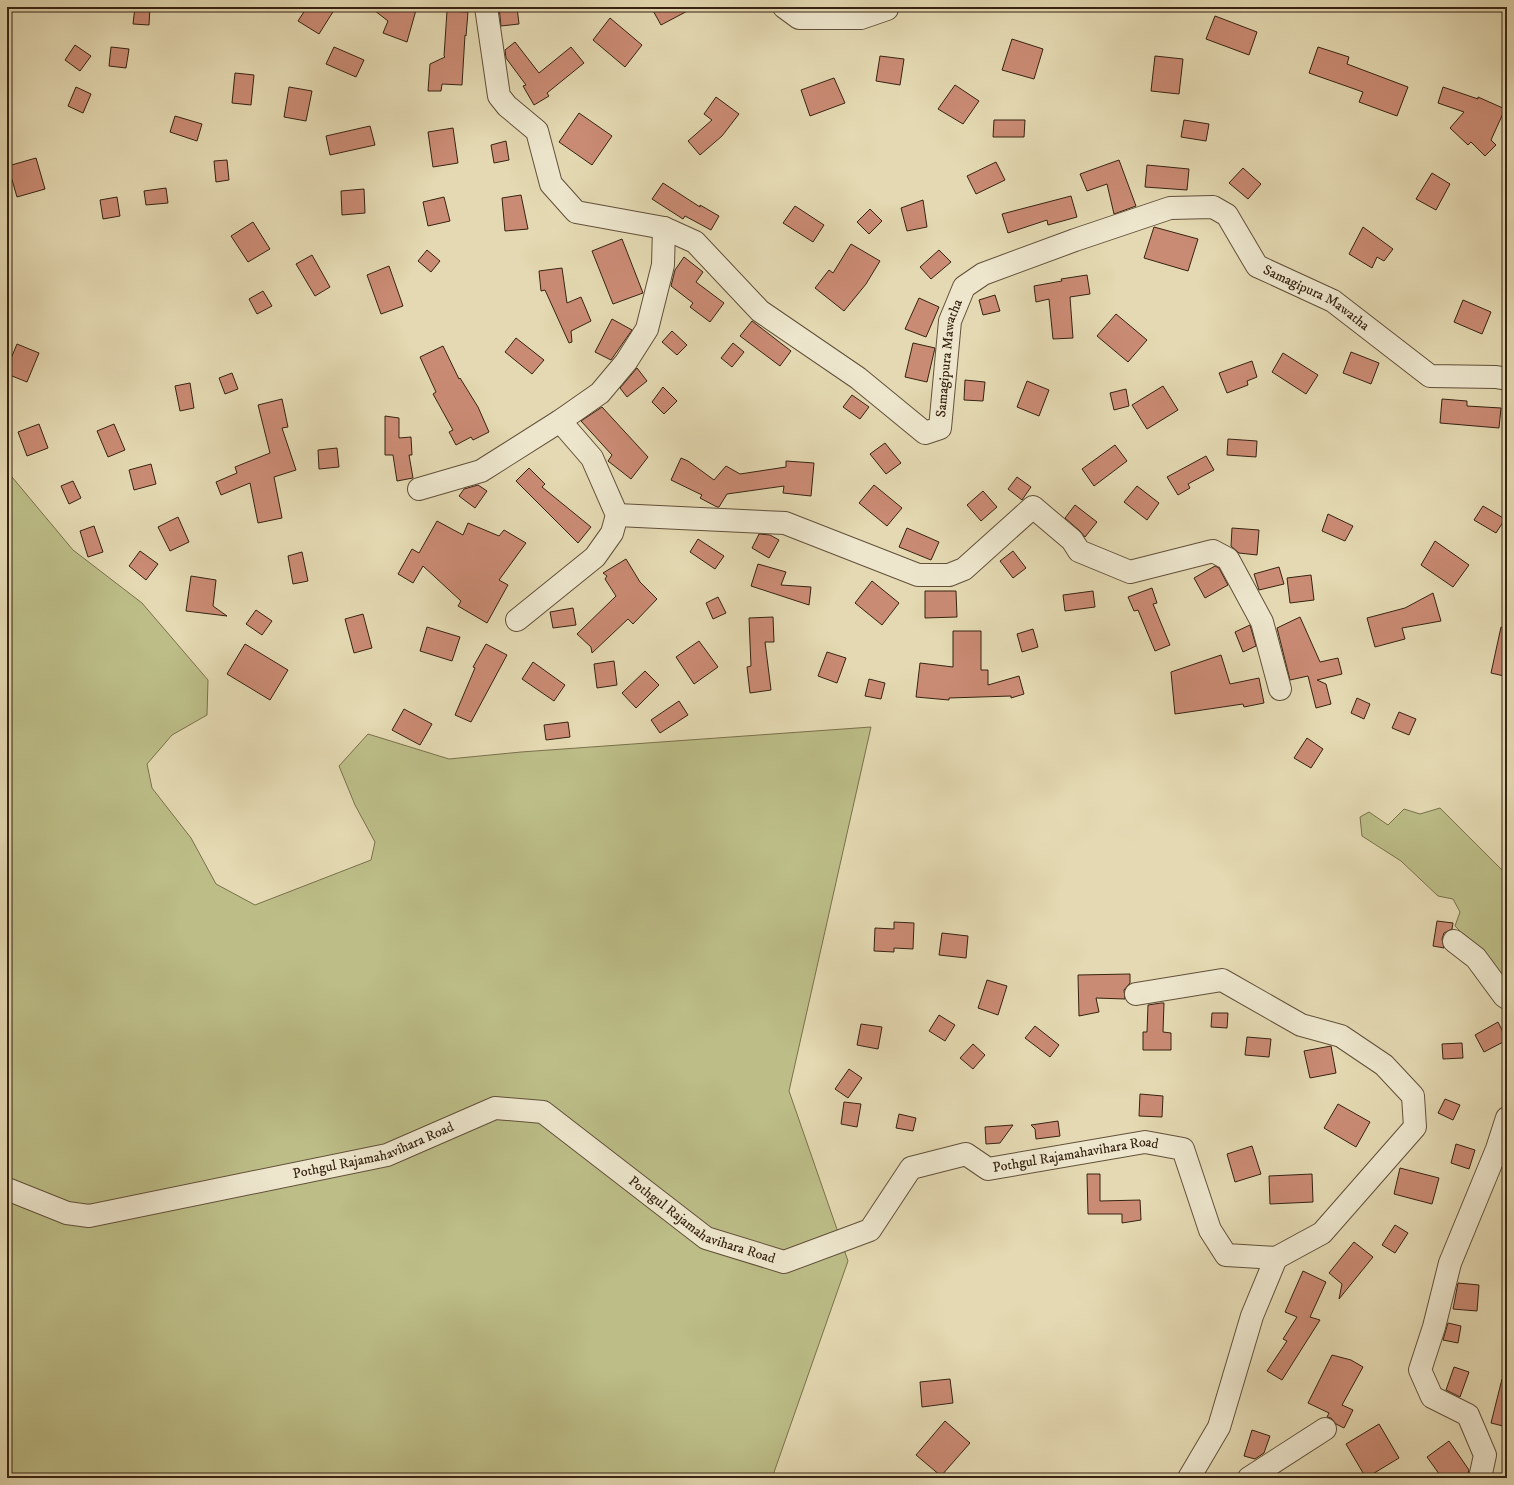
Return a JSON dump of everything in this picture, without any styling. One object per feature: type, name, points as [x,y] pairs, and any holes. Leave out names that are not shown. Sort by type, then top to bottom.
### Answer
[{"type":"street","name":"Samagipura Mawatha","points":[[486,7],[499,96],[507,106],[537,131],[551,184],[576,212],[664,228],[695,242],[760,310],[858,378],[925,433],[940,428],[950,321],[964,287],[983,274],[1075,240],[1170,208],[1213,207],[1227,215],[1258,266],[1333,301],[1430,376],[1496,377],[1507,380]]},
{"type":"street","points":[[784,7],[799,18],[861,18],[887,9]]},
{"type":"street","points":[[419,489],[481,471],[560,421],[600,393],[626,362],[647,329],[663,265],[664,228]]},
{"type":"street","points":[[517,620],[595,557],[612,533],[617,515],[592,458],[560,421]]},
{"type":"street","points":[[617,515],[785,523],[918,575],[949,575],[964,569],[1033,507],[1072,540],[1079,551],[1130,572],[1213,551],[1228,559],[1262,622],[1280,689]]},
{"type":"street","points":[[1454,941],[1476,958],[1507,998]]},
{"type":"street","points":[[1136,994],[1222,980],[1301,1026],[1341,1036],[1384,1065],[1413,1096],[1415,1127],[1322,1233],[1276,1258],[1252,1316],[1219,1427],[1189,1478]]},
{"type":"street","name":"Pothgul Rajamahavihara Road","points":[[7,1188],[67,1213],[90,1216],[387,1155],[495,1108],[543,1112],[706,1238],[784,1262],[870,1230],[911,1168],[966,1154],[988,1169],[1145,1142],[1183,1150],[1210,1230],[1226,1255],[1276,1258]]},
{"type":"street","points":[[1480,1478],[1485,1455],[1468,1415],[1432,1397],[1420,1370],[1434,1327],[1450,1263],[1497,1149],[1507,1118]]},
{"type":"street","points":[[1249,1478],[1325,1429]]},
{"type":"green space","points":[[7,471],[73,550],[142,603],[208,680],[207,715],[172,735],[147,764],[152,788],[191,838],[216,884],[255,905],[371,860],[375,842],[355,805],[339,766],[368,734],[449,759],[521,752],[871,727],[789,1091],[848,1261],[772,1478],[7,1478]]},
{"type":"green space","points":[[1440,808],[1507,875],[1507,991],[1488,960],[1455,926],[1460,912],[1453,899],[1438,896],[1401,861],[1362,836],[1360,817],[1369,812],[1388,825],[1404,809],[1420,814]]},
{"type":"building","points":[[135,7],[150,7],[149,25],[133,24]]},
{"type":"building","points":[[307,7],[336,7],[319,34],[298,21]]},
{"type":"building","points":[[370,7],[409,7],[416,10],[407,42],[383,33],[388,21]]},
{"type":"building","points":[[499,7],[517,7],[519,24],[501,26]]},
{"type":"building","points":[[651,7],[695,7],[661,25]]},
{"type":"building","points":[[447,11],[468,12],[462,85],[442,84],[441,91],[428,91],[430,64],[445,57]]},
{"type":"building","points":[[1215,16],[1257,32],[1249,55],[1206,39]]},
{"type":"building","points":[[610,18],[642,45],[625,67],[593,40]]},
{"type":"building","points":[[1012,39],[1043,49],[1034,79],[1002,70]]},
{"type":"building","points":[[515,42],[539,73],[571,47],[584,63],[547,93],[549,96],[534,105],[523,86],[526,85],[506,58],[505,50]]},
{"type":"building","points":[[75,45],[91,56],[80,71],[65,60]]},
{"type":"building","points":[[111,47],[129,49],[126,68],[109,66]]},
{"type":"building","points":[[334,47],[364,60],[356,77],[326,64]]},
{"type":"building","points":[[1318,47],[1349,57],[1347,64],[1408,87],[1397,116],[1359,102],[1363,92],[1309,73]]},
{"type":"building","points":[[880,56],[904,59],[900,85],[876,81]]},
{"type":"building","points":[[1155,56],[1183,59],[1179,94],[1151,91]]},
{"type":"building","points":[[235,73],[254,75],[251,105],[232,103]]},
{"type":"building","points":[[834,78],[845,103],[810,116],[801,90]]},
{"type":"building","points":[[955,85],[979,101],[963,124],[938,109]]},
{"type":"building","points":[[76,87],[91,94],[83,113],[68,106]]},
{"type":"building","points":[[289,87],[312,91],[306,121],[284,117]]},
{"type":"building","points":[[1443,87],[1478,99],[1478,97],[1505,109],[1491,140],[1496,145],[1485,156],[1471,142],[1468,145],[1450,128],[1464,112],[1438,103]]},
{"type":"building","points":[[716,97],[739,114],[722,136],[700,155],[688,141],[712,120],[704,114]]},
{"type":"building","points":[[579,113],[612,136],[592,165],[559,142]]},
{"type":"building","points":[[175,116],[202,124],[197,141],[170,132]]},
{"type":"building","points":[[994,120],[1025,120],[1024,137],[993,137]]},
{"type":"building","points":[[1184,120],[1209,124],[1206,141],[1181,137]]},
{"type":"building","points":[[370,126],[375,145],[330,155],[326,136]]},
{"type":"building","points":[[453,128],[458,163],[433,167],[428,132]]},
{"type":"building","points":[[506,141],[509,160],[494,163],[491,145]]},
{"type":"building","points":[[36,158],[45,189],[17,197],[8,166]]},
{"type":"building","points":[[227,160],[229,180],[216,182],[214,161]]},
{"type":"building","points":[[1119,160],[1136,206],[1114,214],[1107,184],[1087,191],[1080,174]]},
{"type":"building","points":[[996,162],[1005,180],[976,194],[967,176]]},
{"type":"building","points":[[1147,165],[1189,169],[1187,190],[1145,187]]},
{"type":"building","points":[[1243,168],[1261,184],[1248,199],[1229,183]]},
{"type":"building","points":[[1432,173],[1450,184],[1436,210],[1416,199]]},
{"type":"building","points":[[663,183],[700,207],[700,205],[719,216],[711,230],[685,216],[683,219],[652,199]]},
{"type":"building","points":[[166,188],[168,203],[146,205],[144,191]]},
{"type":"building","points":[[364,189],[365,213],[342,215],[341,191]]},
{"type":"building","points":[[521,195],[528,229],[505,231],[502,198]]},
{"type":"building","points":[[1071,196],[1077,217],[1048,225],[1047,220],[1008,233],[1002,214]]},
{"type":"building","points":[[117,197],[120,216],[103,219],[100,200]]},
{"type":"building","points":[[444,197],[450,221],[428,226],[423,202]]},
{"type":"building","points":[[923,200],[927,227],[907,231],[901,208]]},
{"type":"building","points":[[795,206],[824,225],[813,242],[783,223]]},
{"type":"building","points":[[870,209],[882,221],[869,234],[857,222]]},
{"type":"building","points":[[253,222],[270,249],[248,262],[231,236]]},
{"type":"building","points":[[1154,227],[1198,239],[1188,271],[1144,258]]},
{"type":"building","points":[[1363,227],[1393,249],[1384,261],[1377,257],[1372,268],[1349,254]]},
{"type":"building","points":[[622,239],[643,293],[613,304],[592,251]]},
{"type":"building","points":[[851,244],[880,261],[866,284],[844,311],[815,288],[829,270],[833,273]]},
{"type":"building","points":[[427,250],[440,261],[431,272],[418,261]]},
{"type":"building","points":[[939,250],[951,262],[931,279],[920,267]]},
{"type":"building","points":[[312,255],[330,287],[315,296],[296,264]]},
{"type":"building","points":[[684,257],[703,272],[696,282],[724,303],[710,322],[690,307],[693,303],[671,286],[675,270]]},
{"type":"building","points":[[389,266],[403,306],[381,314],[367,275]]},
{"type":"building","points":[[562,268],[567,303],[581,297],[591,321],[571,331],[572,342],[569,343],[545,290],[541,291],[539,271]]},
{"type":"building","points":[[1087,275],[1090,294],[1070,297],[1073,338],[1053,339],[1049,299],[1036,302],[1034,286],[1062,281],[1061,279]]},
{"type":"building","points":[[263,291],[272,306],[257,314],[249,299]]},
{"type":"building","points":[[995,295],[1000,311],[983,315],[979,300]]},
{"type":"building","points":[[919,298],[939,307],[926,337],[905,329]]},
{"type":"building","points":[[1463,300],[1491,312],[1482,334],[1454,322]]},
{"type":"building","points":[[1116,314],[1147,340],[1128,362],[1097,336]]},
{"type":"building","points":[[612,319],[632,330],[611,360],[595,352]]},
{"type":"building","points":[[752,321],[791,351],[780,366],[740,336]]},
{"type":"building","points":[[672,331],[687,345],[677,355],[662,342]]},
{"type":"building","points":[[516,338],[544,360],[532,374],[505,352]]},
{"type":"building","points":[[733,343],[744,352],[732,367],[721,358]]},
{"type":"building","points":[[913,343],[935,348],[927,382],[905,377]]},
{"type":"building","points":[[17,344],[39,353],[27,382],[7,374],[7,368]]},
{"type":"building","points":[[443,346],[459,379],[460,378],[478,407],[489,432],[473,440],[471,437],[456,445],[449,432],[453,430],[433,394],[436,392],[420,357]]},
{"type":"building","points":[[1351,352],[1379,363],[1371,384],[1343,373]]},
{"type":"building","points":[[1283,353],[1318,375],[1306,394],[1272,372]]},
{"type":"building","points":[[1252,361],[1257,377],[1247,381],[1248,385],[1227,393],[1219,373]]},
{"type":"building","points":[[637,368],[647,381],[627,397],[620,388]]},
{"type":"building","points":[[232,373],[238,389],[225,394],[219,378]]},
{"type":"building","points":[[965,380],[985,382],[983,401],[964,400]]},
{"type":"building","points":[[1027,381],[1049,390],[1039,416],[1017,407]]},
{"type":"building","points":[[190,383],[194,408],[180,411],[175,386]]},
{"type":"building","points":[[1163,386],[1178,410],[1147,429],[1132,405]]},
{"type":"building","points":[[663,387],[677,401],[664,414],[652,402]]},
{"type":"building","points":[[1126,389],[1129,406],[1114,410],[1110,393]]},
{"type":"building","points":[[852,395],[869,407],[860,419],[843,407]]},
{"type":"building","points":[[282,399],[288,427],[282,428],[296,470],[274,477],[282,518],[258,523],[250,483],[221,495],[216,482],[237,473],[235,467],[270,453],[258,405]]},
{"type":"building","points":[[1442,399],[1467,401],[1467,406],[1501,408],[1499,428],[1440,423]]},
{"type":"building","points":[[602,407],[648,457],[631,479],[608,461],[612,455],[581,421]]},
{"type":"building","points":[[385,416],[399,418],[399,438],[411,437],[412,455],[409,455],[413,478],[397,481],[393,455],[385,455]]},
{"type":"building","points":[[39,424],[48,448],[27,456],[18,432]]},
{"type":"building","points":[[114,424],[125,450],[108,457],[97,431]]},
{"type":"building","points":[[1228,439],[1257,441],[1256,457],[1227,455]]},
{"type":"building","points":[[885,443],[901,463],[886,474],[870,454]]},
{"type":"building","points":[[1115,445],[1127,461],[1094,486],[1082,469]]},
{"type":"building","points":[[337,448],[339,467],[319,469],[318,450]]},
{"type":"building","points":[[1206,456],[1214,470],[1188,484],[1190,488],[1178,495],[1167,477]]},
{"type":"building","points":[[681,458],[688,461],[714,480],[726,466],[740,474],[786,467],[786,461],[814,463],[811,496],[783,493],[784,486],[727,494],[719,507],[717,507],[700,498],[702,495],[671,480]]},
{"type":"building","points":[[151,464],[156,484],[134,490],[129,470]]},
{"type":"building","points":[[529,468],[545,484],[542,487],[591,527],[578,543],[516,481]]},
{"type":"building","points":[[1017,477],[1031,487],[1022,500],[1008,489]]},
{"type":"building","points":[[73,481],[81,498],[69,504],[61,486]]},
{"type":"building","points":[[478,485],[487,491],[475,508],[459,496],[464,489]]},
{"type":"building","points":[[874,485],[902,508],[887,526],[859,503]]},
{"type":"building","points":[[1137,486],[1159,503],[1147,520],[1124,502]]},
{"type":"building","points":[[983,491],[997,507],[981,521],[967,505]]},
{"type":"building","points":[[1075,505],[1097,522],[1085,537],[1065,518]]},
{"type":"building","points":[[1483,506],[1505,519],[1496,533],[1474,520]]},
{"type":"building","points":[[1328,514],[1353,526],[1345,541],[1322,531]]},
{"type":"building","points":[[178,517],[189,542],[170,551],[158,527]]},
{"type":"building","points":[[437,521],[463,535],[468,523],[499,536],[504,530],[526,543],[499,580],[508,585],[487,623],[458,606],[461,601],[423,566],[413,583],[398,574],[412,549],[419,553]]},
{"type":"building","points":[[94,526],[103,552],[88,557],[80,531]]},
{"type":"building","points":[[907,528],[939,542],[931,560],[899,547]]},
{"type":"building","points":[[1232,528],[1259,530],[1257,555],[1239,553],[1231,546]]},
{"type":"building","points":[[759,534],[770,535],[779,540],[769,558],[752,548]]},
{"type":"building","points":[[698,539],[724,556],[715,569],[690,552]]},
{"type":"building","points":[[1435,541],[1469,565],[1453,587],[1421,565]]},
{"type":"building","points":[[140,551],[158,564],[146,580],[129,566]]},
{"type":"building","points":[[1013,551],[1026,568],[1013,578],[1000,561]]},
{"type":"building","points":[[302,552],[308,581],[293,584],[288,556]]},
{"type":"building","points":[[626,559],[640,582],[657,599],[633,624],[628,619],[592,653],[591,647],[577,634],[616,596],[605,579],[607,576],[603,573]]},
{"type":"building","points":[[758,564],[786,572],[781,585],[811,587],[809,605],[751,586]]},
{"type":"building","points":[[1215,566],[1219,568],[1228,585],[1205,598],[1194,578]]},
{"type":"building","points":[[1279,567],[1284,584],[1259,590],[1254,574]]},
{"type":"building","points":[[1311,575],[1314,600],[1290,603],[1287,578]]},
{"type":"building","points":[[191,576],[216,580],[213,606],[227,616],[186,611]]},
{"type":"building","points":[[872,581],[899,603],[882,625],[855,603]]},
{"type":"building","points":[[1152,588],[1157,603],[1153,604],[1170,645],[1155,651],[1138,610],[1134,611],[1128,597]]},
{"type":"building","points":[[925,591],[956,591],[957,617],[925,618]]},
{"type":"building","points":[[1093,591],[1095,607],[1065,611],[1063,595]]},
{"type":"building","points":[[1433,593],[1441,621],[1402,628],[1405,639],[1375,647],[1367,618],[1405,608]]},
{"type":"building","points":[[718,597],[726,613],[713,619],[706,603]]},
{"type":"building","points":[[573,608],[576,625],[553,628],[550,612]]},
{"type":"building","points":[[256,610],[272,621],[262,635],[246,624]]},
{"type":"building","points":[[363,614],[372,648],[354,653],[345,619]]},
{"type":"building","points":[[773,617],[774,642],[765,642],[771,690],[750,693],[747,667],[751,666],[749,618]]},
{"type":"building","points":[[1300,617],[1320,662],[1338,658],[1342,674],[1317,680],[1326,684],[1331,704],[1316,708],[1308,676],[1290,680],[1277,628]]},
{"type":"building","points":[[1250,625],[1256,646],[1243,652],[1235,632]]},
{"type":"building","points":[[427,627],[460,637],[452,661],[420,651]]},
{"type":"building","points":[[1501,627],[1507,628],[1507,663],[1504,676],[1491,673]]},
{"type":"building","points":[[1033,629],[1038,647],[1022,652],[1017,634]]},
{"type":"building","points":[[953,631],[981,631],[981,670],[988,670],[988,685],[1019,676],[1024,694],[1011,698],[1011,696],[949,698],[949,700],[916,697],[920,663],[953,667]]},
{"type":"building","points":[[699,641],[718,667],[694,684],[676,657]]},
{"type":"building","points":[[245,644],[288,670],[270,700],[227,674]]},
{"type":"building","points":[[486,644],[507,655],[471,722],[455,715],[475,668],[473,667]]},
{"type":"building","points":[[827,652],[846,658],[837,683],[818,676]]},
{"type":"building","points":[[1221,655],[1230,684],[1259,678],[1264,703],[1244,707],[1243,704],[1175,714],[1171,672]]},
{"type":"building","points":[[614,661],[617,685],[597,688],[594,664]]},
{"type":"building","points":[[533,662],[565,685],[554,701],[522,679]]},
{"type":"building","points":[[645,671],[659,685],[636,708],[622,693]]},
{"type":"building","points":[[869,679],[885,683],[881,699],[865,696]]},
{"type":"building","points":[[1357,698],[1370,704],[1364,719],[1351,713]]},
{"type":"building","points":[[679,701],[688,715],[660,733],[651,720]]},
{"type":"building","points":[[404,709],[432,724],[420,745],[392,730]]},
{"type":"building","points":[[1399,712],[1416,719],[1409,735],[1392,728]]},
{"type":"building","points":[[568,722],[570,737],[546,740],[544,725]]},
{"type":"building","points":[[1307,738],[1323,749],[1311,768],[1294,758]]},
{"type":"building","points":[[1437,921],[1453,923],[1452,929],[1444,933],[1442,939],[1444,948],[1433,946]]},
{"type":"building","points":[[894,922],[914,923],[913,949],[894,948],[894,952],[874,951],[875,928],[894,929]]},
{"type":"building","points":[[942,933],[968,936],[966,958],[939,955]]},
{"type":"building","points":[[1130,974],[1130,983],[1124,990],[1125,999],[1096,998],[1099,1012],[1079,1016],[1078,975]]},
{"type":"building","points":[[987,980],[1007,986],[998,1015],[978,1008]]},
{"type":"building","points":[[1164,1003],[1163,1032],[1171,1033],[1171,1050],[1143,1050],[1143,1032],[1147,1032],[1148,1005]]},
{"type":"building","points":[[1212,1013],[1228,1013],[1227,1028],[1211,1027]]},
{"type":"building","points":[[939,1015],[955,1025],[945,1041],[929,1031]]},
{"type":"building","points":[[1498,1022],[1507,1040],[1484,1052],[1475,1035]]},
{"type":"building","points":[[861,1024],[882,1027],[878,1049],[857,1045]]},
{"type":"building","points":[[1035,1026],[1059,1045],[1050,1057],[1025,1038]]},
{"type":"building","points":[[1247,1037],[1271,1039],[1269,1057],[1245,1055]]},
{"type":"building","points":[[1462,1043],[1463,1058],[1443,1059],[1442,1044]]},
{"type":"building","points":[[973,1044],[985,1055],[973,1069],[960,1058]]},
{"type":"building","points":[[1331,1046],[1336,1073],[1310,1078],[1304,1051]]},
{"type":"building","points":[[849,1069],[862,1078],[848,1098],[835,1089]]},
{"type":"building","points":[[1140,1094],[1163,1096],[1162,1117],[1139,1116]]},
{"type":"building","points":[[1445,1099],[1460,1105],[1453,1120],[1438,1113]]},
{"type":"building","points":[[844,1102],[861,1104],[857,1127],[841,1124]]},
{"type":"building","points":[[1338,1104],[1370,1122],[1356,1147],[1324,1128]]},
{"type":"building","points":[[899,1114],[916,1118],[913,1131],[896,1128]]},
{"type":"building","points":[[1058,1121],[1060,1136],[1036,1139],[1035,1129],[1031,1125]]},
{"type":"building","points":[[1013,1125],[1000,1143],[986,1144],[985,1127]]},
{"type":"building","points":[[1456,1144],[1475,1150],[1469,1169],[1451,1163]]},
{"type":"building","points":[[1252,1146],[1261,1174],[1235,1182],[1227,1154]]},
{"type":"building","points":[[1400,1168],[1439,1178],[1432,1204],[1394,1194]]},
{"type":"building","points":[[1087,1174],[1100,1174],[1100,1201],[1140,1200],[1141,1220],[1122,1223],[1122,1214],[1088,1214]]},
{"type":"building","points":[[1312,1174],[1313,1202],[1270,1204],[1269,1176]]},
{"type":"building","points":[[1395,1225],[1408,1233],[1395,1253],[1382,1245]]},
{"type":"building","points":[[1354,1242],[1373,1257],[1339,1299],[1342,1284],[1329,1273]]},
{"type":"building","points":[[1303,1271],[1326,1282],[1310,1317],[1320,1320],[1282,1380],[1267,1371],[1287,1341],[1283,1339],[1297,1317],[1285,1312]]},
{"type":"building","points":[[1458,1283],[1479,1285],[1477,1311],[1453,1309]]},
{"type":"building","points":[[1448,1323],[1461,1326],[1458,1343],[1443,1340]]},
{"type":"building","points":[[1332,1355],[1351,1360],[1363,1367],[1342,1405],[1353,1410],[1344,1428],[1336,1424],[1331,1418],[1327,1417],[1329,1413],[1308,1403]]},
{"type":"building","points":[[1454,1367],[1469,1372],[1460,1397],[1446,1390]]},
{"type":"building","points":[[950,1379],[953,1403],[922,1407],[920,1382]]},
{"type":"building","points":[[1502,1379],[1507,1380],[1507,1427],[1491,1423]]},
{"type":"building","points":[[945,1421],[970,1443],[941,1476],[916,1455]]},
{"type":"building","points":[[1379,1424],[1399,1458],[1366,1478],[1346,1444]]},
{"type":"building","points":[[1252,1430],[1270,1436],[1264,1453],[1255,1459],[1244,1456]]},
{"type":"building","points":[[1449,1441],[1469,1470],[1468,1473],[1462,1478],[1442,1478],[1427,1457]]}]
